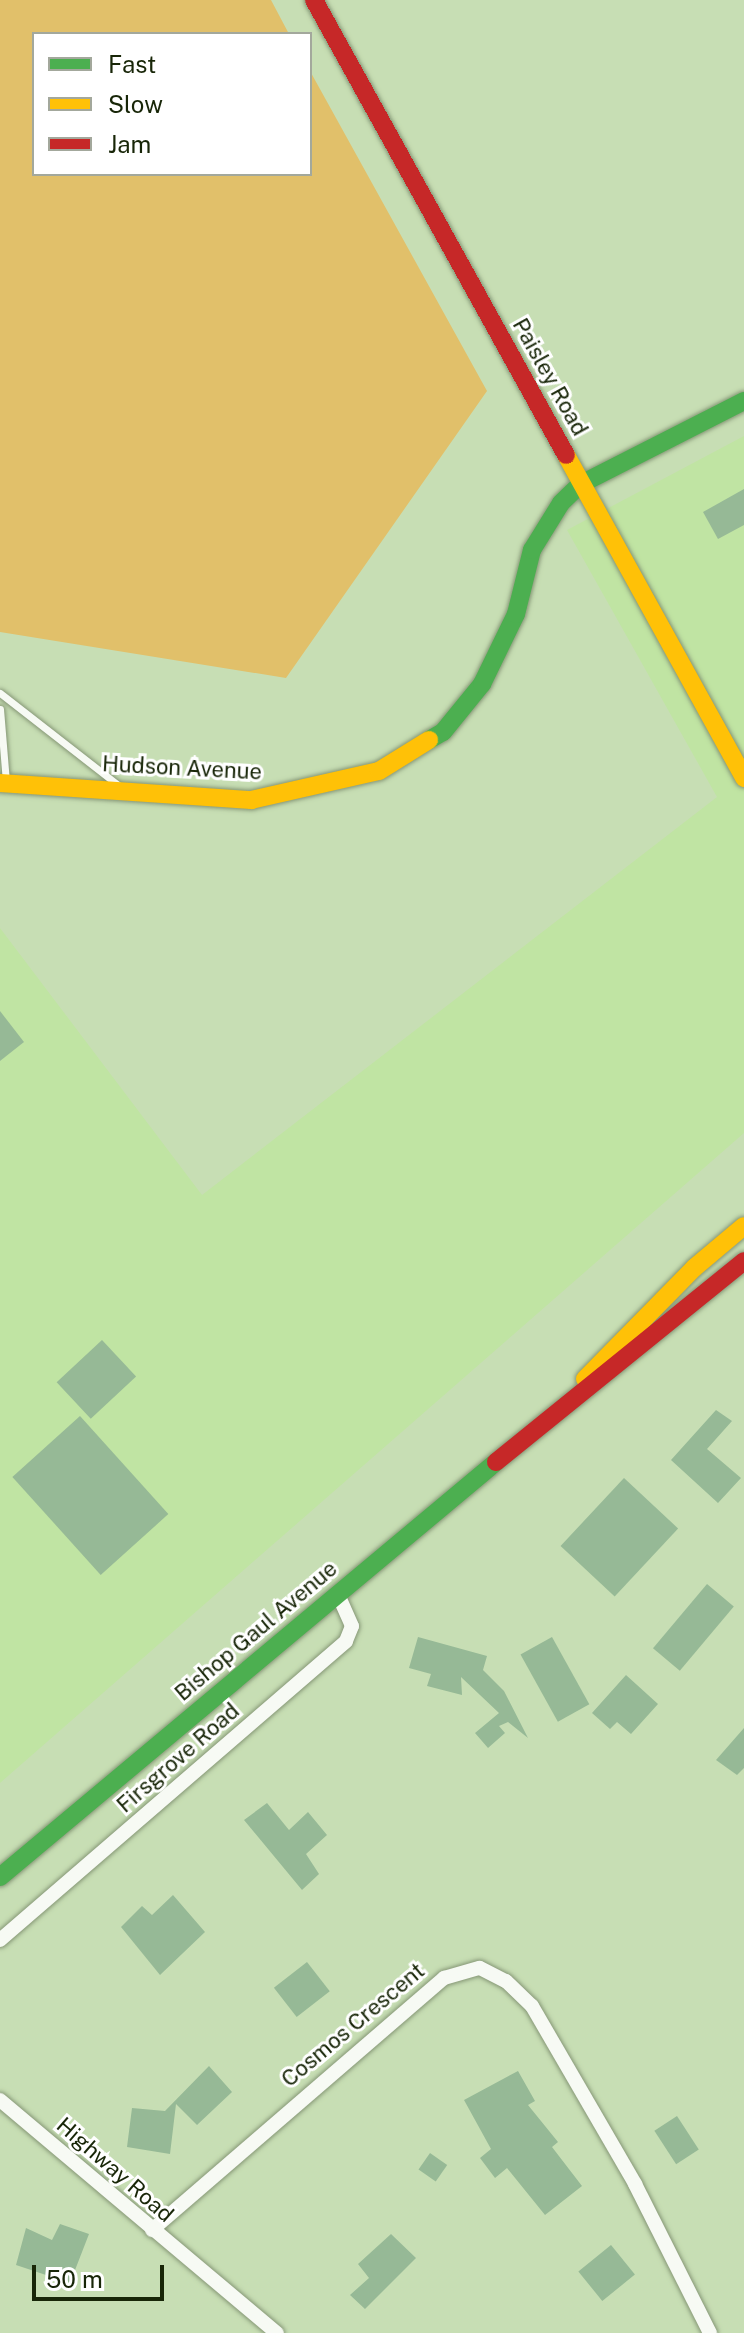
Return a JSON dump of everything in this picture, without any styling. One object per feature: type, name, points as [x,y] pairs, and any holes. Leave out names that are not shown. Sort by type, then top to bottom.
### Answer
[{"type":"main road","name":"Paisley Road","points":[[314,0],[581,484],[738,752],[744,778]]},
{"type":"main road","points":[[581,484],[744,401]]},
{"type":"main road","name":"Hudson Avenue","points":[[3,783],[251,800],[323,788],[379,771],[443,732],[482,684],[516,614],[532,550],[561,503],[581,484]]},
{"type":"main road","name":"Bishop Gaul Avenue","points":[[543,1422],[663,1298],[743,1227]]},
{"type":"main road","name":"Bishop Gaul Avenue","points":[[0,1877],[543,1422],[633,1355],[744,1261]]},
{"type":"street","name":"Firsgrove Road","points":[[0,1940],[346,1641],[352,1626],[338,1595]]},
{"type":"street","name":"Cosmos Crescent","points":[[152,2230],[444,1978],[480,1968],[506,1981],[532,2006],[635,2184],[710,2333]]},
{"type":"street","name":"Highway Road","points":[[0,2100],[277,2333]]},
{"type":"lane","points":[[0,693],[123,789]]},
{"type":"lane","points":[[0,709],[3,783]]},
{"type":"shaded area","points":[[0,0],[271,0],[288,32],[32,32],[32,176],[312,176],[312,75],[487,391],[286,678],[0,632]]},
{"type":"shaded area","points":[[744,436],[744,1133],[0,1783],[0,928],[202,1195],[717,797],[567,530]]},
{"type":"building","points":[[744,489],[744,525],[718,539],[703,512]]},
{"type":"building","points":[[0,1011],[24,1042],[0,1061]]},
{"type":"building","points":[[102,1340],[136,1377],[91,1419],[57,1382]]},
{"type":"building","points":[[716,1410],[732,1421],[707,1449],[741,1478],[718,1503],[671,1460]]},
{"type":"building","points":[[80,1416],[168,1514],[101,1575],[12,1477]]},
{"type":"building","points":[[624,1478],[678,1528],[615,1596],[561,1546]]},
{"type":"building","points":[[707,1584],[734,1606],[680,1671],[653,1648]]},
{"type":"building","points":[[418,1637],[487,1656],[483,1670],[504,1691],[528,1738],[508,1722],[499,1726],[505,1733],[488,1748],[475,1733],[499,1713],[461,1677],[462,1695],[427,1686],[431,1674],[409,1668]]},
{"type":"building","points":[[552,1637],[589,1704],[558,1722],[521,1654]]},
{"type":"building","points":[[626,1675],[658,1704],[631,1734],[617,1722],[610,1729],[592,1713]]},
{"type":"building","points":[[744,1728],[744,1768],[737,1775],[716,1760]]},
{"type":"building","points":[[267,1803],[289,1830],[308,1812],[327,1835],[306,1854],[319,1874],[302,1890],[244,1820]]},
{"type":"building","points":[[173,1895],[205,1932],[160,1975],[121,1927],[142,1906],[152,1915]]},
{"type":"building","points":[[307,1962],[330,1991],[297,2017],[274,1988]]},
{"type":"building","points":[[209,2066],[232,2092],[197,2125],[176,2104],[170,2154],[127,2147],[132,2108],[165,2111]]},
{"type":"building","points":[[518,2071],[535,2101],[528,2105],[558,2142],[552,2147],[582,2186],[545,2215],[507,2168],[495,2178],[480,2158],[491,2149],[464,2100]]},
{"type":"building","points":[[677,2116],[699,2150],[676,2164],[654,2131]]},
{"type":"building","points":[[430,2153],[447,2165],[436,2181],[419,2169]]},
{"type":"building","points":[[60,2224],[89,2234],[70,2283],[16,2265],[26,2228],[52,2240]]},
{"type":"building","points":[[391,2234],[416,2258],[365,2309],[350,2295],[369,2278],[358,2264]]},
{"type":"building","points":[[611,2245],[635,2275],[602,2301],[578,2271]]},
{"type":"traffic: fast","points":[[429,740],[443,732],[482,684],[516,614],[532,550],[561,503],[581,484],[744,401]]},
{"type":"traffic: fast","points":[[0,1877],[496,1462]]},
{"type":"traffic: slow","points":[[566,455],[744,778]]},
{"type":"traffic: slow","points":[[0,783],[251,800],[379,771],[429,740]]},
{"type":"traffic: slow","points":[[585,1379],[694,1268],[744,1226]]},
{"type":"traffic: jam","points":[[314,0],[566,455]]},
{"type":"traffic: jam","points":[[496,1462],[744,1261]]}]
